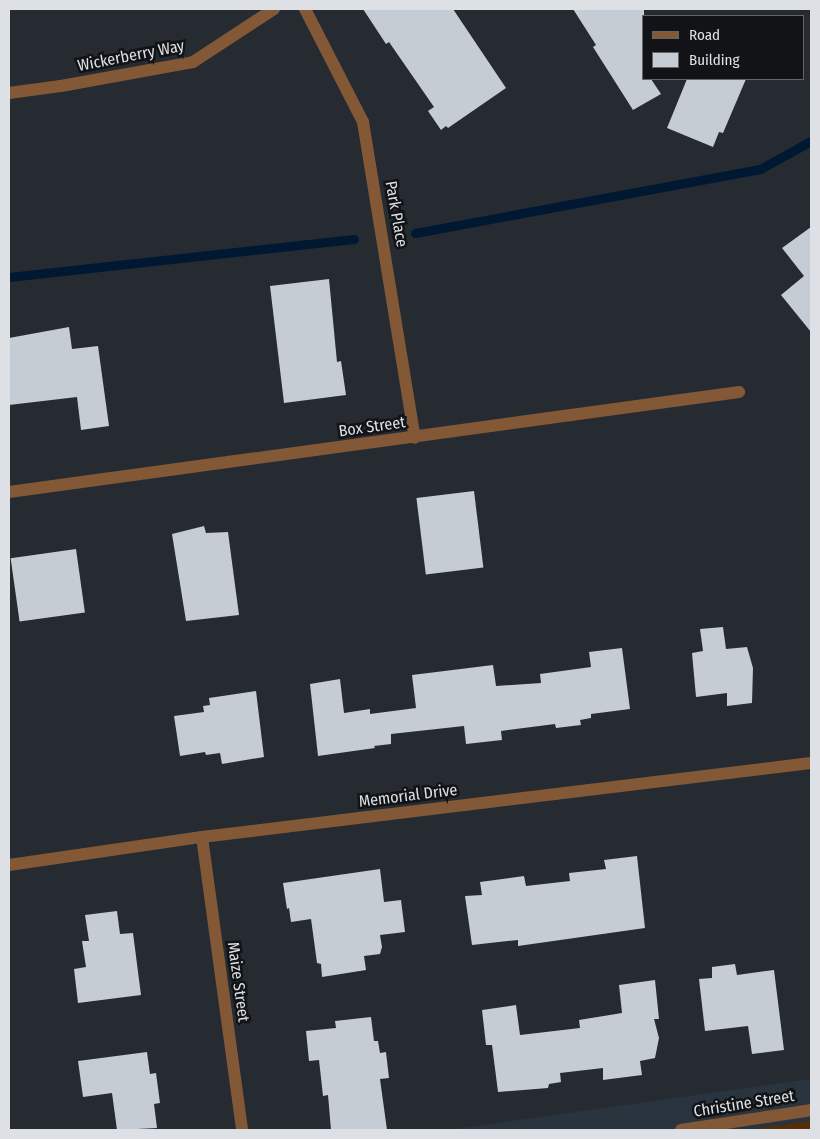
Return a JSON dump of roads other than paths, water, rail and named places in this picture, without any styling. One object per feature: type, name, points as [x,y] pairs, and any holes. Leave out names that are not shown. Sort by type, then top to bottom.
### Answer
[{"type":"street","name":"Wickerberry Way","points":[[9,93],[61,86],[193,62],[274,9]]},
{"type":"street","name":"Park Place","points":[[305,9],[363,122],[415,438]]},
{"type":"street","name":"Box Street","points":[[9,492],[415,438],[738,392]]},
{"type":"street","name":"Memorial Drive","points":[[9,865],[202,838],[811,763]]},
{"type":"street","name":"Maize Street","points":[[202,838],[242,1130]]},
{"type":"street","name":"Christine Street","points":[[681,1130],[811,1110]]},
{"type":"waterway","points":[[415,233],[760,169],[811,141]]},
{"type":"waterway","points":[[9,277],[354,239]]}]
